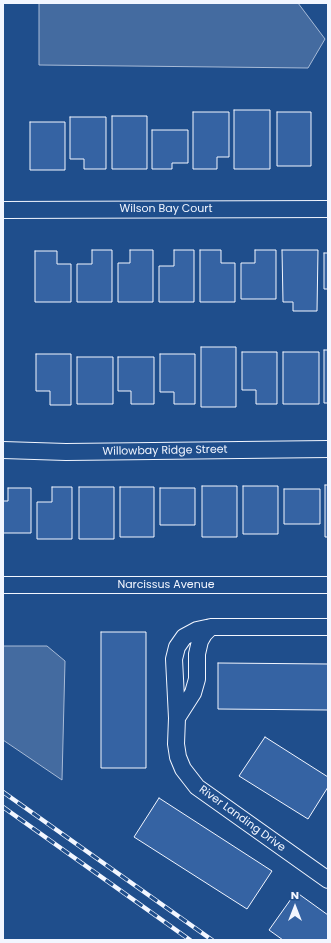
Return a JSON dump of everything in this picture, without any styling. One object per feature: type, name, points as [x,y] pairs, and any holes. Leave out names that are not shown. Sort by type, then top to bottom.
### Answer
[{"type":"street","name":"Wilson Bay Court","points":[[3,210],[328,209]]},
{"type":"street","name":"Willowbay Ridge Street","points":[[3,450],[66,452],[328,449]]},
{"type":"street","name":"Narcissus Avenue","points":[[3,584],[328,585]]},
{"type":"street","name":"River Landing Drive","points":[[328,627],[211,627],[197,630],[184,637],[177,647],[174,659],[177,718],[176,744],[178,757],[183,770],[196,787],[328,880]]},
{"type":"street","points":[[177,718],[193,693],[197,679],[197,654],[200,641],[211,627]]},
{"type":"water","points":[[39,3],[298,3],[325,39],[308,68],[39,65]]},
{"type":"water","points":[[3,646],[47,646],[65,661],[62,780],[3,740]]},
{"type":"building","points":[[234,110],[270,110],[270,169],[234,169]]},
{"type":"building","points":[[193,112],[229,112],[229,157],[217,157],[217,169],[193,169]]},
{"type":"building","points":[[277,112],[311,112],[311,166],[277,166]]},
{"type":"building","points":[[112,116],[147,116],[147,169],[112,169]]},
{"type":"building","points":[[70,117],[106,117],[106,169],[84,169],[84,159],[70,159]]},
{"type":"building","points":[[30,122],[65,122],[65,170],[30,170]]},
{"type":"building","points":[[152,130],[188,130],[188,163],[172,163],[172,169],[152,169]]},
{"type":"building","points":[[92,250],[112,250],[112,302],[77,302],[77,264],[92,264]]},
{"type":"building","points":[[130,250],[153,250],[153,302],[118,302],[118,263],[130,263]]},
{"type":"building","points":[[174,250],[194,250],[194,302],[159,302],[159,266],[174,266]]},
{"type":"building","points":[[200,250],[221,250],[221,263],[235,263],[235,302],[200,302]]},
{"type":"building","points":[[255,250],[276,250],[276,299],[241,299],[241,263],[255,263]]},
{"type":"building","points":[[282,250],[318,250],[317,311],[293,311],[293,302],[283,302]]},
{"type":"building","points":[[35,251],[57,251],[57,264],[71,264],[71,302],[35,302]]},
{"type":"building","points":[[324,253],[328,253],[328,289],[324,289]]},
{"type":"building","points":[[201,347],[236,347],[236,407],[201,407]]},
{"type":"building","points":[[324,350],[328,350],[328,403],[324,403]]},
{"type":"building","points":[[242,352],[277,352],[277,404],[256,404],[256,390],[242,390]]},
{"type":"building","points":[[283,352],[319,352],[319,404],[283,404]]},
{"type":"building","points":[[36,354],[71,354],[71,405],[50,405],[50,391],[36,391]]},
{"type":"building","points":[[160,354],[195,354],[195,404],[174,404],[174,392],[160,392]]},
{"type":"building","points":[[77,357],[113,357],[113,404],[77,404]]},
{"type":"building","points":[[118,357],[154,357],[154,404],[131,404],[131,391],[118,391]]},
{"type":"building","points":[[325,485],[328,485],[328,537],[325,537]]},
{"type":"building","points":[[202,486],[237,486],[237,537],[202,537]]},
{"type":"building","points":[[243,486],[278,486],[278,534],[243,534]]},
{"type":"building","points":[[52,487],[72,487],[72,539],[37,539],[37,502],[52,502]]},
{"type":"building","points":[[79,487],[114,487],[114,539],[79,539]]},
{"type":"building","points":[[120,487],[154,487],[154,537],[120,537]]},
{"type":"building","points":[[8,488],[31,488],[31,533],[3,533],[3,501],[8,501]]},
{"type":"building","points":[[160,488],[195,488],[195,525],[160,525]]},
{"type":"building","points":[[284,489],[320,489],[320,524],[284,524]]},
{"type":"building","points":[[101,632],[146,632],[146,768],[101,768]]},
{"type":"building","points":[[218,663],[328,664],[328,710],[218,709]]},
{"type":"building","points":[[265,737],[328,777],[328,787],[308,819],[239,776]]},
{"type":"building","points":[[159,798],[272,871],[247,909],[134,837]]},
{"type":"building","points":[[296,892],[328,915],[328,940],[283,940],[269,930]]},
{"type":"railway","points":[[3,792],[212,940]]},
{"type":"railway","points":[[3,807],[190,940]]}]
